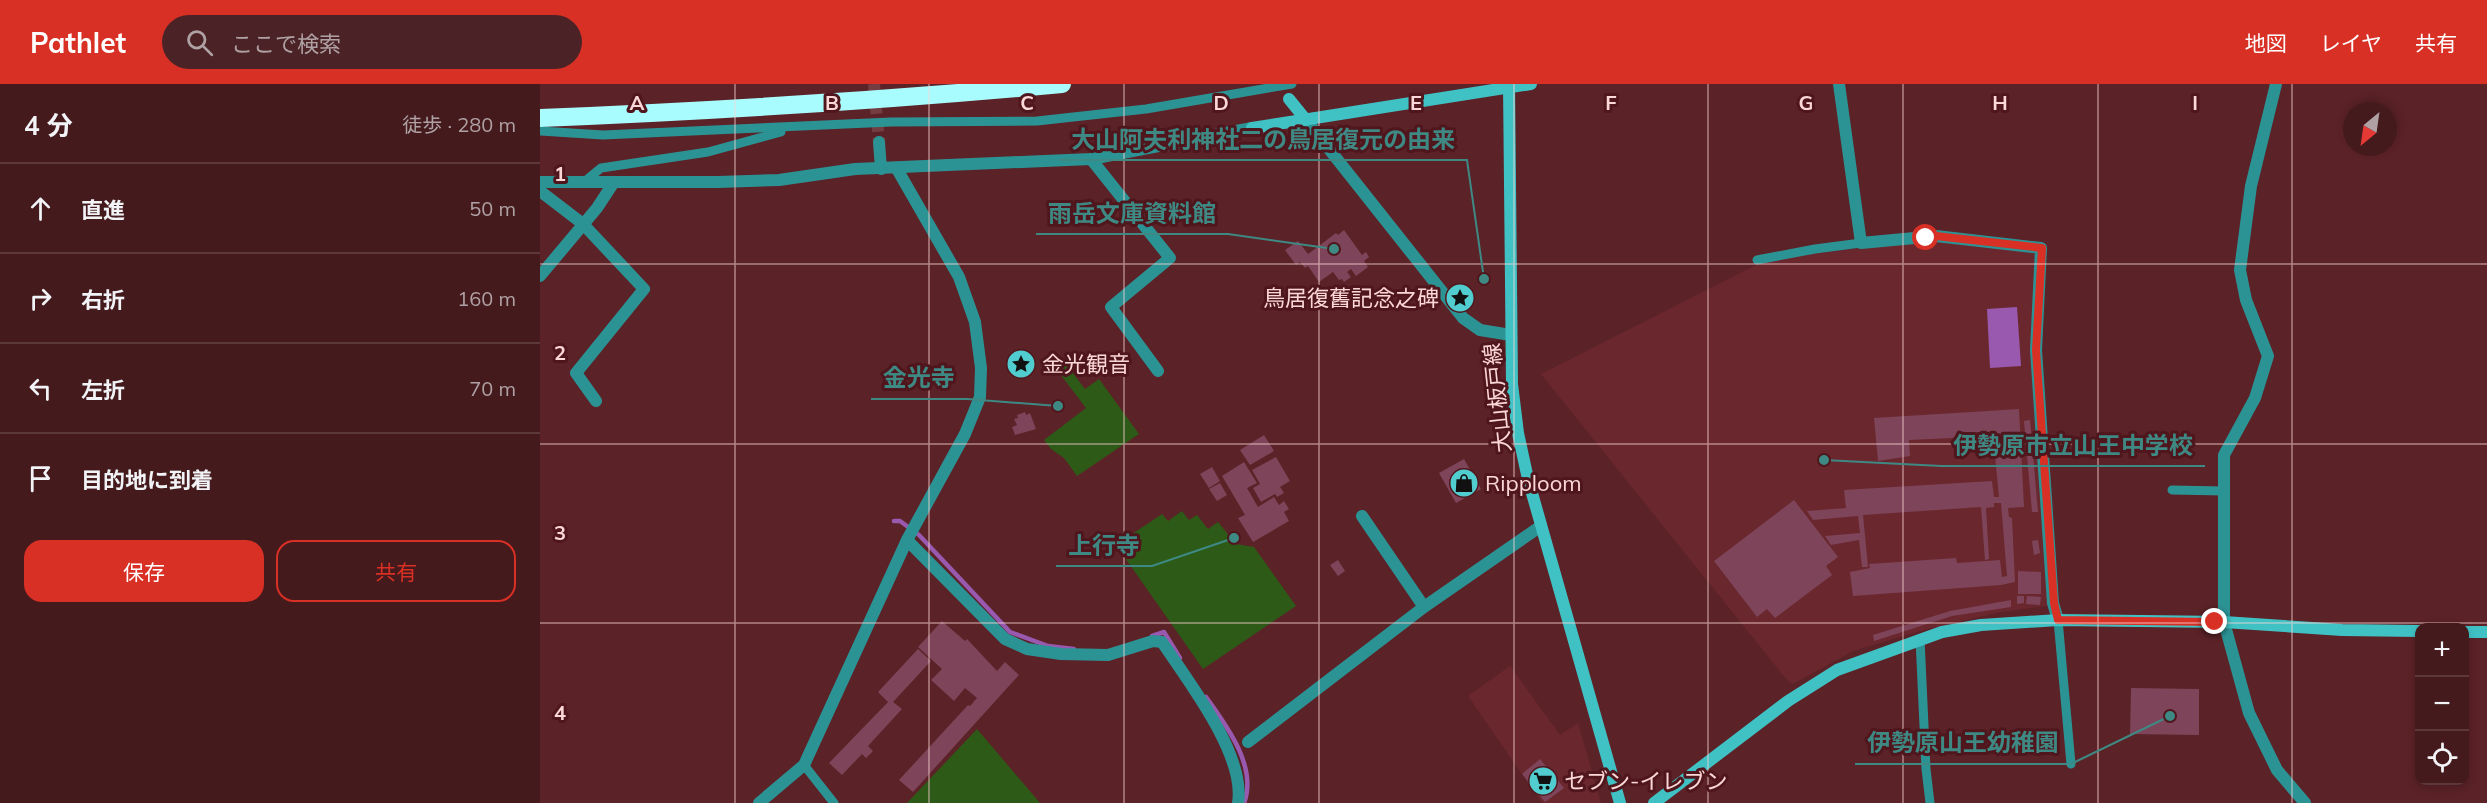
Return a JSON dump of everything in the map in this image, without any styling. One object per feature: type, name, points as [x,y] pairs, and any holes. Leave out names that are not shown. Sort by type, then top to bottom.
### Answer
[{"type":"highway","points":[[540,118],[895,100],[1062,84]]},
{"type":"street","points":[[540,182],[779,180],[855,169],[1091,159],[1252,128],[1530,84]]},
{"type":"street","points":[[1839,84],[1861,243],[1936,236],[2042,248],[2036,350],[2054,603],[2058,620]]},
{"type":"street","points":[[2276,84],[2251,186],[2240,270],[2246,300],[2268,356],[2255,398],[2223,455],[2224,622],[2249,713],[2277,770],[2306,803]]},
{"type":"street","name":"大山板戸線","points":[[1509,86],[1512,384],[1518,433],[1541,526],[1620,803]]},
{"type":"street","points":[[1289,99],[1463,318],[1480,330],[1511,335]]},
{"type":"street","points":[[879,142],[881,169]]},
{"type":"street","points":[[1091,159],[1170,258],[1111,307],[1158,371]]},
{"type":"street","points":[[759,803],[804,765],[910,533],[974,416],[980,397],[981,368],[975,322],[959,277],[897,169]]},
{"type":"street","points":[[540,276],[614,182]]},
{"type":"street","points":[[540,191],[583,224],[644,289],[576,373],[596,401]]},
{"type":"street","points":[[1362,516],[1424,607]]},
{"type":"street","points":[[1248,742],[1424,607],[1541,526]]},
{"type":"street","points":[[910,533],[1005,639],[1027,649],[1061,654],[1108,655],[1153,641],[1162,642],[1233,753],[1239,786],[1238,803]]},
{"type":"street","points":[[1654,803],[1788,701],[1837,670],[1920,639],[1981,624],[2058,620],[2224,622],[2342,630],[2415,631]]},
{"type":"street","points":[[2469,632],[2487,632]]},
{"type":"lane","points":[[540,130],[603,135],[891,122],[964,123],[1075,118],[1146,109],[1292,84]]},
{"type":"lane","points":[[584,182],[601,168],[708,152],[797,127]]},
{"type":"lane","points":[[1757,260],[1861,243]]},
{"type":"lane","points":[[2172,490],[2224,491]]},
{"type":"lane","points":[[2058,620],[2071,764]]},
{"type":"lane","points":[[1920,639],[1926,770],[1930,803]]},
{"type":"lane","points":[[804,765],[834,803]]},
{"type":"shaded area","points":[[1930,241],[2032,252],[2037,257],[2048,606],[2000,612],[1920,631],[1853,651],[1793,684],[1787,680],[1541,374],[1758,264],[1808,254]]},
{"type":"shaded area","points":[[2017,307],[2021,366],[1990,368],[1987,309]]},
{"type":"shaded area","points":[[1510,666],[1560,735],[1578,723],[1601,803],[1542,803],[1468,696]]},
{"type":"green space","points":[[1059,355],[1085,389],[1099,379],[1139,434],[1077,476],[1064,458],[1051,449],[1044,440],[1086,408],[1051,362]]},
{"type":"green space","points":[[1182,511],[1189,520],[1197,515],[1208,529],[1218,522],[1236,544],[1254,547],[1296,606],[1203,669],[1116,545],[1162,514],[1168,521]]},
{"type":"green space","points":[[977,729],[1040,803],[907,803]]},
{"type":"building","points":[[1344,230],[1362,255],[1366,252],[1369,257],[1364,261],[1368,267],[1356,276],[1351,269],[1347,272],[1351,277],[1344,282],[1342,279],[1339,280],[1333,272],[1319,282],[1308,266],[1305,268],[1300,262],[1296,265],[1285,250],[1298,241],[1308,254],[1336,233],[1338,235]]},
{"type":"building","points":[[2019,409],[2024,507],[2008,508],[2009,517],[2012,518],[2015,582],[1853,596],[1850,572],[1870,568],[1869,564],[1956,558],[1957,563],[2000,560],[2002,577],[2007,576],[2001,503],[1994,503],[1994,507],[1986,508],[1989,559],[1985,560],[1981,507],[1863,515],[1868,567],[1862,567],[1859,540],[1831,545],[1825,536],[1860,533],[1858,516],[1813,520],[1807,511],[1846,508],[1844,490],[1992,481],[1994,497],[1999,497],[1993,435],[1983,437],[1984,450],[1974,449],[1974,437],[1909,440],[1910,456],[1878,461],[1874,418]]},
{"type":"building","points":[[1025,412],[1026,415],[1030,413],[1036,429],[1015,435],[1012,427],[1017,425],[1014,419]]},
{"type":"building","points":[[2030,420],[2038,512],[2032,512],[2024,421]]},
{"type":"building","points":[[1264,435],[1274,451],[1250,465],[1240,450]]},
{"type":"building","points":[[1276,457],[1290,481],[1280,487],[1284,493],[1277,497],[1275,494],[1261,502],[1253,488],[1260,484],[1252,470]]},
{"type":"building","points":[[1464,459],[1481,489],[1456,503],[1439,473]]},
{"type":"building","points":[[1244,462],[1257,483],[1247,488],[1258,507],[1274,497],[1279,505],[1284,501],[1289,509],[1284,512],[1289,521],[1253,542],[1238,518],[1245,515],[1222,476]]},
{"type":"building","points":[[1212,467],[1220,481],[1209,488],[1200,474]]},
{"type":"building","points":[[1220,483],[1227,495],[1217,501],[1209,489]]},
{"type":"building","points":[[1794,500],[1838,557],[1826,566],[1832,575],[1775,618],[1767,609],[1757,617],[1714,561]]},
{"type":"building","points":[[2038,540],[2040,553],[2034,555],[2032,541]]},
{"type":"building","points":[[1338,560],[1345,571],[1338,576],[1330,565]]},
{"type":"building","points":[[2018,571],[2041,572],[2041,594],[2018,594]]},
{"type":"building","points":[[2017,596],[2024,596],[2024,603],[2017,604]]},
{"type":"building","points":[[2027,596],[2041,597],[2040,605],[2026,604]]},
{"type":"building","points":[[2011,600],[2011,607],[1952,616],[1874,641],[1873,635],[1950,611]]},
{"type":"building","points":[[942,621],[965,641],[967,639],[997,671],[1005,662],[1019,675],[913,792],[899,780],[977,698],[965,688],[954,701],[931,680],[942,669],[918,647]]},
{"type":"building","points":[[918,649],[931,661],[893,702],[902,709],[868,746],[873,751],[866,758],[862,754],[842,775],[829,763],[888,702],[878,692]]},
{"type":"building","points":[[2131,688],[2199,689],[2199,735],[2130,734]]},
{"type":"building","name":"セブン-イレブン","points":[[1540,759],[1564,788],[1545,802],[1522,774]]},
{"type":"waterway","points":[[894,521],[900,521],[919,535],[1010,632],[1048,646],[1074,649]]},
{"type":"waterway","points":[[1152,636],[1164,632],[1180,658]]},
{"type":"waterway","points":[[1206,697],[1238,747],[1247,775],[1244,803]]},
{"type":"tunnel","points":[[874,84],[879,142]]},
{"type":"place","name":"雨岳文庫資料館","points":[[1334,249]]},
{"type":"place","name":"大山阿夫利神社二の鳥居復元の由来","points":[[1484,279]]},
{"type":"place","name":"鳥居復舊記念之碑","points":[[1460,298]]},
{"type":"place","name":"金光観音","points":[[1021,364]]},
{"type":"place","name":"金光寺","points":[[1058,406]]},
{"type":"place","name":"伊勢原市立山王中学校","points":[[1824,460]]},
{"type":"place","name":"Ripploom","points":[[1464,483]]},
{"type":"place","name":"上行寺","points":[[1234,538]]},
{"type":"place","name":"伊勢原山王幼稚園","points":[[2170,716]]},
{"type":"place","name":"セブン-イレブン","points":[[1543,781]]},
{"type":"route","points":[[1926,238],[1936,236],[2042,248],[2036,350],[2054,603],[2058,620],[2215,622]]}]
